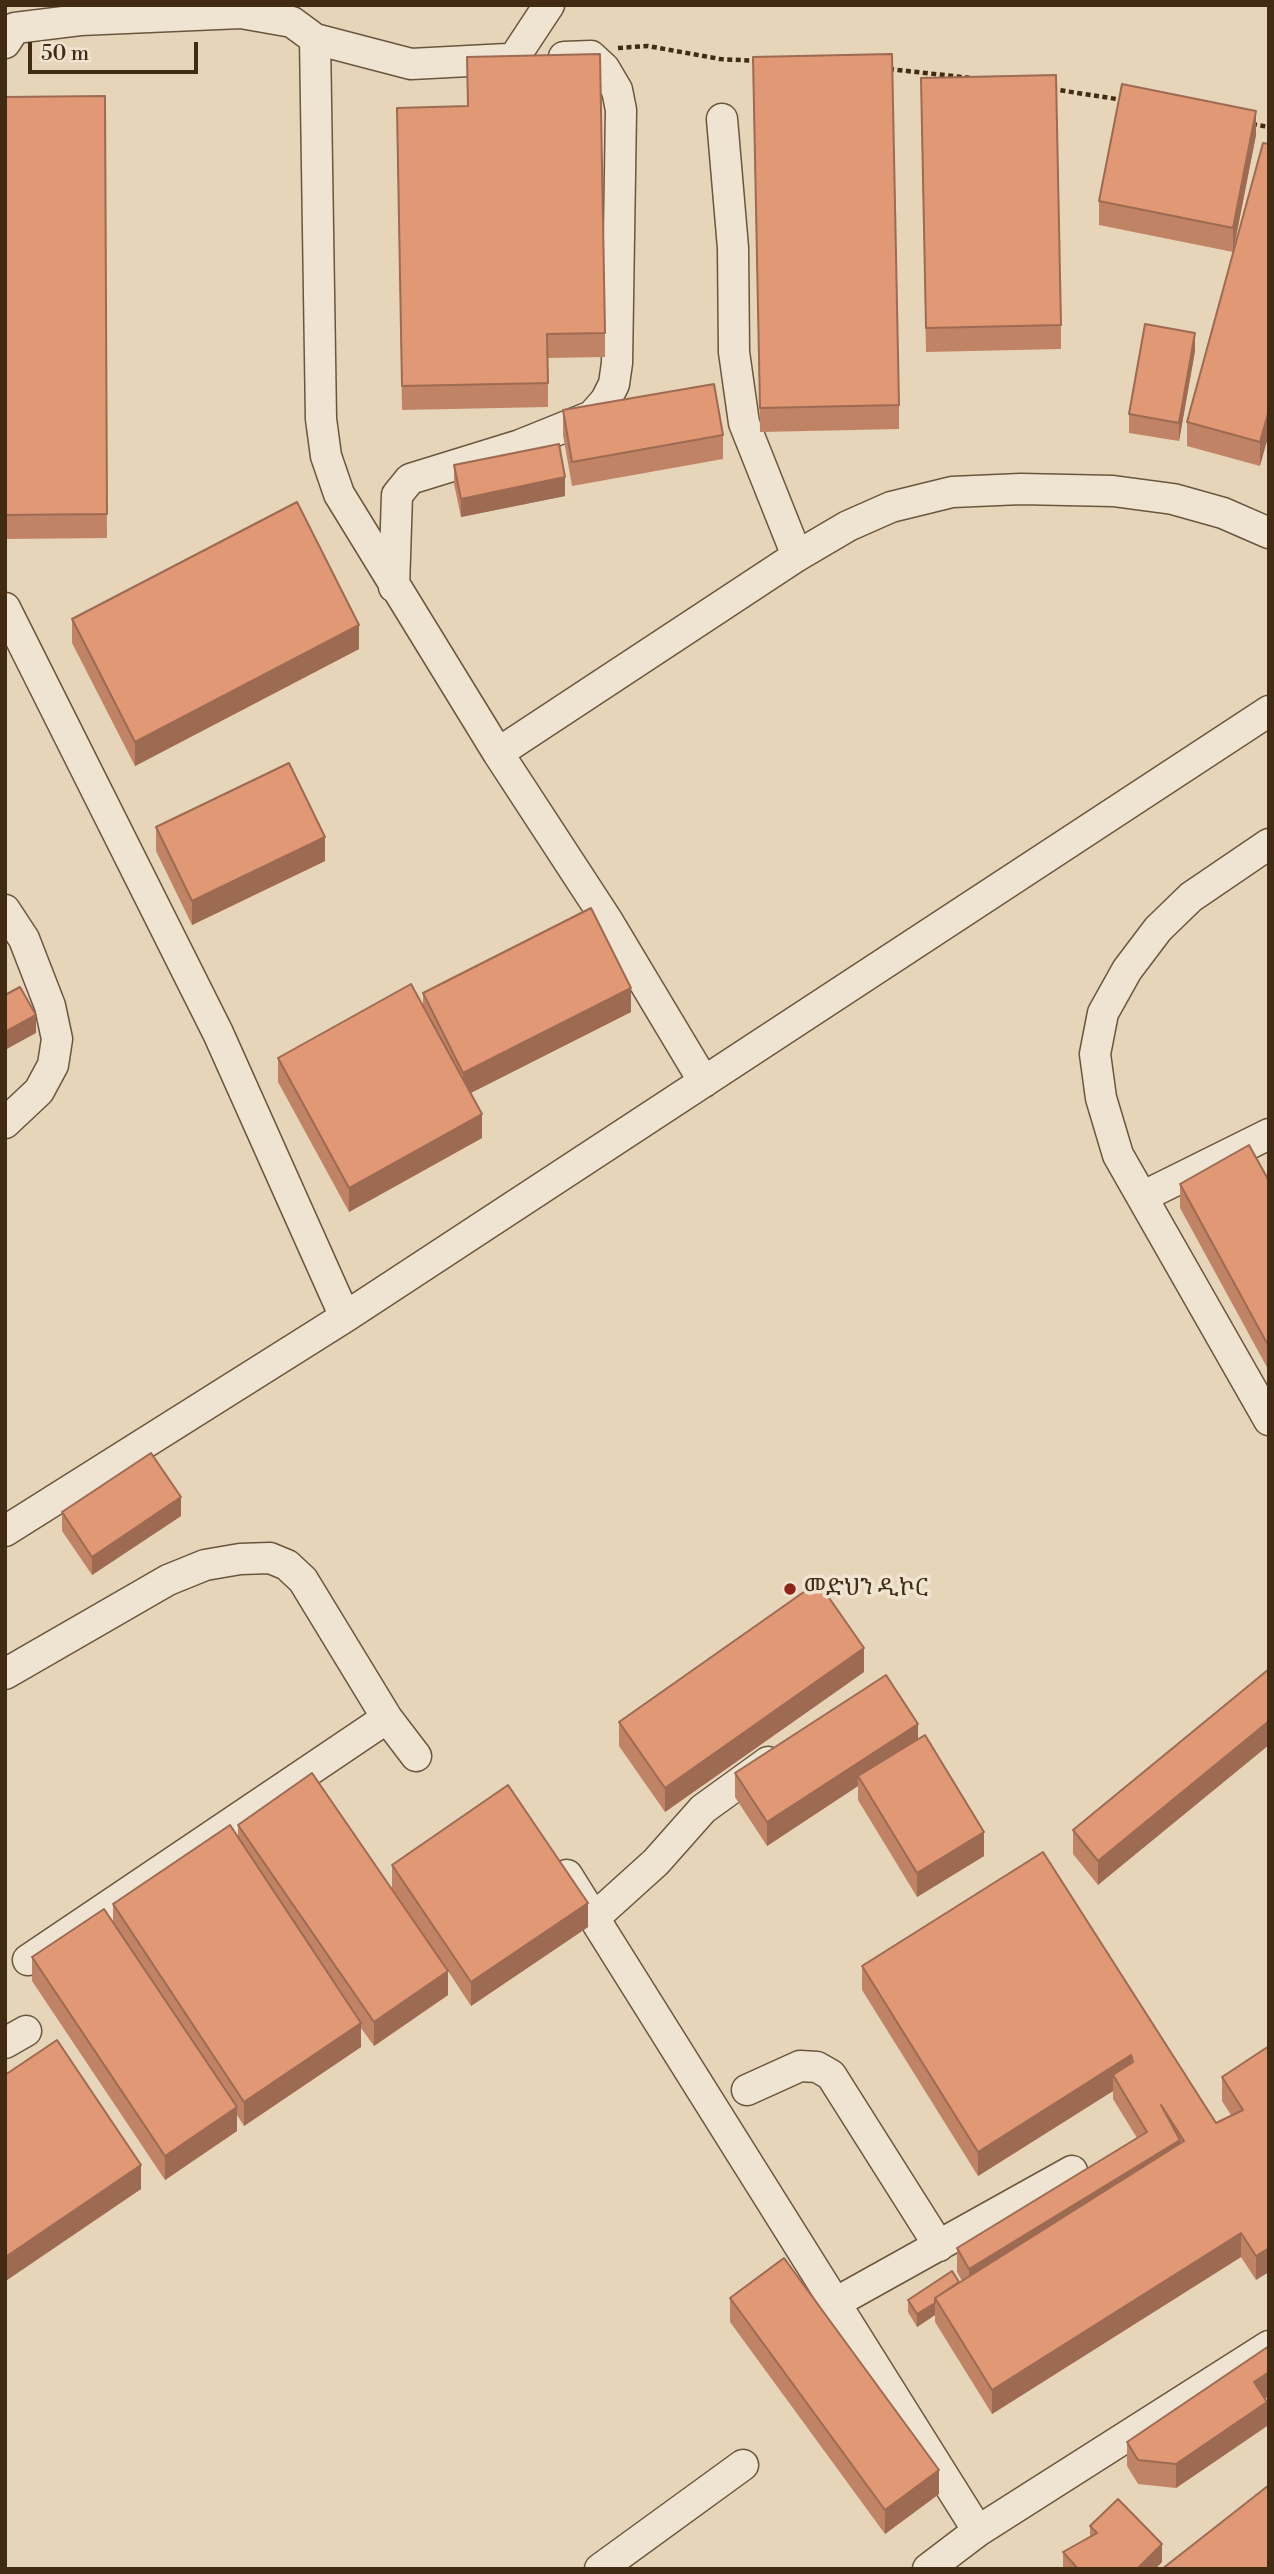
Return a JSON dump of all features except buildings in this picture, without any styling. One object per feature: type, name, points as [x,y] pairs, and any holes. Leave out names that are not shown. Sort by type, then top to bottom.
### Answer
[{"type":"street","points":[[514,58],[549,5]]},
{"type":"street","points":[[14,25],[241,13],[292,22],[315,39],[411,64],[591,56],[604,68],[617,90],[621,110],[617,363],[614,384],[606,400],[592,416],[520,445],[410,479],[397,495],[394,587]]},
{"type":"street","points":[[315,39],[321,406],[326,456],[339,494],[498,753],[607,920],[704,1082]]},
{"type":"street","points":[[722,119],[733,248],[734,352],[744,423],[797,556]]},
{"type":"street","points":[[498,753],[797,556],[848,526],[891,507],[952,492],[1021,489],[1113,491],[1173,499],[1223,513],[1269,533]]},
{"type":"street","points":[[5,608],[218,1033],[345,1317]]},
{"type":"street","points":[[5,1531],[345,1317],[1269,711]]},
{"type":"street","points":[[1269,844],[1191,897],[1158,929],[1127,970],[1103,1013],[1095,1054],[1101,1098],[1118,1156],[1269,1420]]},
{"type":"street","points":[[5,910],[24,939],[50,1006],[57,1040],[53,1065],[39,1091],[5,1123]]},
{"type":"street","points":[[1142,1197],[1269,1134]]},
{"type":"street","points":[[5,1674],[168,1580],[205,1565],[240,1559],[270,1558],[287,1565],[303,1580],[387,1718],[416,1756]]},
{"type":"street","points":[[28,1960],[387,1718]]},
{"type":"street","points":[[594,1917],[656,1863],[703,1809],[787,1748]]},
{"type":"street","points":[[553,1853],[978,2531]]},
{"type":"street","points":[[747,2090],[800,2066],[817,2067],[831,2075],[939,2246]]},
{"type":"street","points":[[835,2303],[1072,2171]]},
{"type":"street","points":[[943,2565],[978,2531],[1269,2346]]},
{"type":"street","points":[[600,2569],[625,2560],[743,2465]]},
{"type":"path","points":[[591,56],[627,45],[760,61]]},
{"type":"path","points":[[881,69],[975,78]]},
{"type":"path","points":[[1041,88],[1134,102]]},
{"type":"path","points":[[1242,122],[1269,127]]},
{"type":"place","name":"መድህን ዲኮር","points":[[790,1589]]}]
